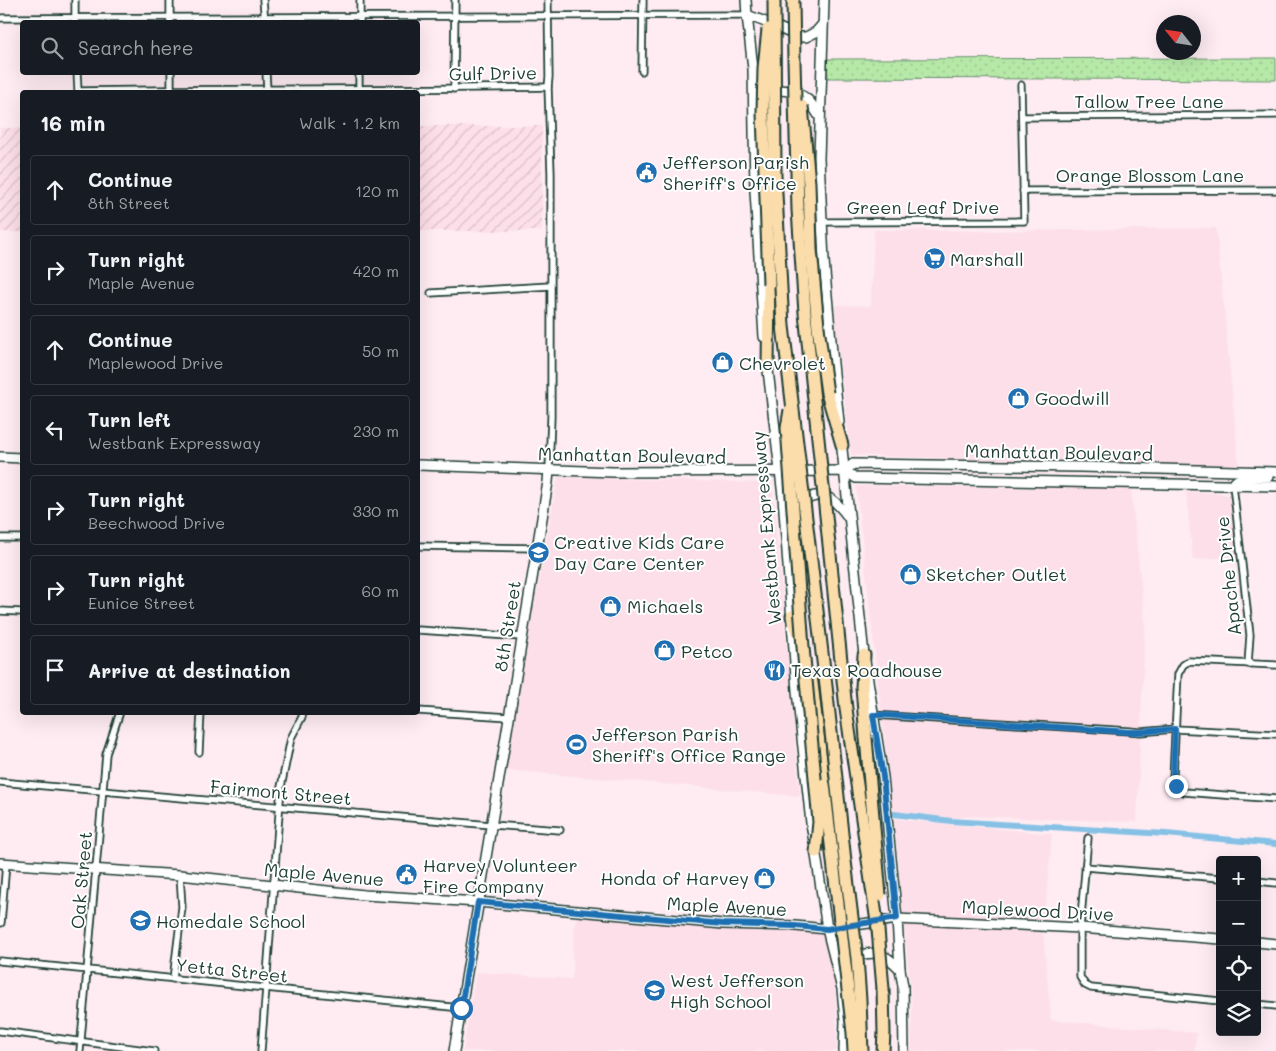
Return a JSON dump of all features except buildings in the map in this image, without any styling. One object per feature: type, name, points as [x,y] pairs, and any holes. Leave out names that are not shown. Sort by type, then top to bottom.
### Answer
[{"type":"highway","points":[[768,367],[769,284],[763,113],[764,68],[773,0]]},
{"type":"highway","points":[[773,0],[776,184],[784,326],[826,686],[844,861],[857,958],[862,1051]]},
{"type":"highway","points":[[793,0],[798,210],[805,313],[846,709],[878,929],[883,988],[883,1051]]},
{"type":"highway","points":[[794,61],[799,76],[809,183],[811,249],[818,327],[827,393],[842,445]]},
{"type":"highway","points":[[792,401],[787,428],[803,647],[819,822],[816,852]]},
{"type":"highway","points":[[792,616],[810,666],[854,1051]]},
{"type":"highway","points":[[864,655],[862,687],[869,715],[885,953],[883,988]]},
{"type":"street","points":[[75,0],[75,20]]},
{"type":"street","points":[[170,0],[170,20]]},
{"type":"street","points":[[264,0],[264,20]]},
{"type":"street","points":[[360,0],[360,20]]},
{"type":"street","points":[[454,89],[455,0]]},
{"type":"street","name":"8th Street","points":[[454,1051],[548,482],[551,173],[548,87],[548,0]]},
{"type":"street","points":[[642,0],[642,71]]},
{"type":"street","name":"Westbank Expressway","points":[[746,0],[753,69],[756,205],[762,320],[785,520],[797,691],[811,823],[827,929],[842,989],[844,1051]]},
{"type":"street","points":[[824,0],[819,158],[824,261],[864,655]]},
{"type":"street","points":[[0,18],[75,20],[360,20],[455,16],[747,15],[799,37],[806,37],[816,32],[823,24]]},
{"type":"street","name":"Gulf Drive","points":[[77,75],[78,90]]},
{"type":"street","points":[[170,75],[171,89]]},
{"type":"street","points":[[266,75],[267,90]]},
{"type":"street","points":[[359,89],[360,75]]},
{"type":"street","points":[[1021,85],[1023,191]]},
{"type":"street","name":"Gulf Drive","points":[[124,90],[548,87]]},
{"type":"street","points":[[754,116],[762,101],[771,92],[776,90],[790,91],[810,101],[820,118]]},
{"type":"street","name":"Tallow Tree Lane","points":[[1022,117],[1276,115]]},
{"type":"street","name":"Orange Blossom Lane","points":[[1023,191],[1276,190]]},
{"type":"street","name":"Green Leaf Drive","points":[[822,222],[1024,221],[1023,191]]},
{"type":"street","points":[[431,293],[550,286]]},
{"type":"street","points":[[0,457],[20,458]]},
{"type":"street","name":"Manhattan Boulevard","points":[[845,471],[853,464],[1276,472]]},
{"type":"street","name":"Manhattan Boulevard","points":[[420,465],[613,472],[845,471],[856,478],[1276,486]]},
{"type":"street","points":[[906,479],[908,474],[926,474],[935,466]]},
{"type":"street","points":[[1143,484],[1147,481],[1155,480],[1189,480],[1196,470]]},
{"type":"street","points":[[1233,485],[1235,481],[1241,478],[1276,477]]},
{"type":"street","name":"Apache Drive","points":[[1233,485],[1250,629],[1248,664]]},
{"type":"street","points":[[785,520],[801,502],[817,496],[833,500],[840,505],[849,518]]},
{"type":"street","points":[[0,538],[20,538]]},
{"type":"street","points":[[420,546],[537,548]]},
{"type":"street","points":[[0,611],[20,612]]},
{"type":"street","points":[[420,630],[522,637]]},
{"type":"street","points":[[1276,665],[1185,662],[1178,674],[1173,776],[1176,786],[1184,792],[1276,799]]},
{"type":"street","points":[[420,711],[509,717]]},
{"type":"street","name":"Oak Street","points":[[80,1051],[106,754],[119,715]]},
{"type":"street","points":[[199,752],[202,715]]},
{"type":"street","points":[[260,1051],[281,787],[291,738],[302,715]]},
{"type":"street","points":[[904,1051],[897,918],[883,777],[869,715],[1130,732],[1175,729],[1276,734]]},
{"type":"street","name":"Fairmont Street","points":[[0,782],[491,826],[560,830]]},
{"type":"street","points":[[1088,838],[1080,928],[1080,977],[1085,985],[1091,988],[1216,1001]]},
{"type":"street","points":[[1,923],[3,864]]},
{"type":"street","name":"Maple Avenue","points":[[3,864],[180,876],[364,895],[478,902],[723,924],[827,929],[854,925]]},
{"type":"street","points":[[1085,867],[1216,878]]},
{"type":"street","points":[[173,979],[182,907],[180,876]]},
{"type":"street","points":[[1261,882],[1276,883]]},
{"type":"street","name":"Maplewood Drive","points":[[854,925],[897,918],[1080,928],[1216,939]]},
{"type":"street","points":[[1261,942],[1276,944]]},
{"type":"street","points":[[839,979],[853,956],[867,952],[876,952],[893,962],[900,969]]},
{"type":"street","name":"Yetta Street","points":[[0,962],[461,1008]]},
{"type":"street","points":[[1261,1004],[1276,1006]]},
{"type":"street","points":[[0,1030],[154,1051]]},
{"type":"shaded area","points":[[420,126],[542,126],[542,231],[420,231]]},
{"type":"shaded area","points":[[0,128],[20,128],[20,232],[0,232]]},
{"type":"shaded area","points":[[1216,228],[1239,465],[1044,462],[851,455],[833,305],[871,306],[874,230],[986,231]]},
{"type":"shaded area","points":[[558,477],[772,483],[800,796],[504,770]]},
{"type":"shaded area","points":[[856,486],[1131,489],[1145,624],[1137,822],[971,816],[945,819],[893,813]]},
{"type":"shaded area","points":[[1186,492],[1221,493],[1229,496],[1237,556],[1193,560]]},
{"type":"shaded area","points":[[894,819],[1052,834],[1043,931],[1051,1020],[1197,1033],[1194,1051],[911,1051],[912,1005]]},
{"type":"shaded area","name":"West Jefferson High School","points":[[576,916],[830,933],[836,1001],[837,1051],[463,1051],[476,972],[572,979]]},
{"type":"green space","points":[[1156,58],[1156,60],[1201,60],[1201,58],[1276,58],[1276,80],[828,78],[827,59]]},
{"type":"waterway","points":[[894,814],[951,821],[1166,834],[1276,844]]},
{"type":"place","name":"Jefferson Parish Sheriff's Office","points":[[647,172]]},
{"type":"place","name":"Marshall","points":[[934,259]]},
{"type":"place","name":"Chevrolet","points":[[723,363]]},
{"type":"place","name":"Goodwill","points":[[1019,398]]},
{"type":"place","name":"Creative Kids Care Day Care Center","points":[[538,552]]},
{"type":"place","name":"Sketcher Outlet","points":[[910,574]]},
{"type":"place","name":"Michaels","points":[[611,606]]},
{"type":"place","name":"Petco","points":[[665,651]]},
{"type":"place","name":"Texas Roadhouse","points":[[775,670]]},
{"type":"place","name":"Jefferson Parish Sheriff's Office Range","points":[[576,744]]},
{"type":"place","name":"Harvey Volunteer Fire Company","points":[[407,875]]},
{"type":"place","name":"Honda of Harvey","points":[[765,878]]},
{"type":"place","name":"Homedale School","points":[[140,921]]},
{"type":"place","name":"West Jefferson High School","points":[[654,990]]},
{"type":"route","points":[[461,1008],[478,902],[723,924],[827,929],[897,918],[883,777],[873,715],[1130,732],[1175,729],[1173,776],[1176,786]]}]
